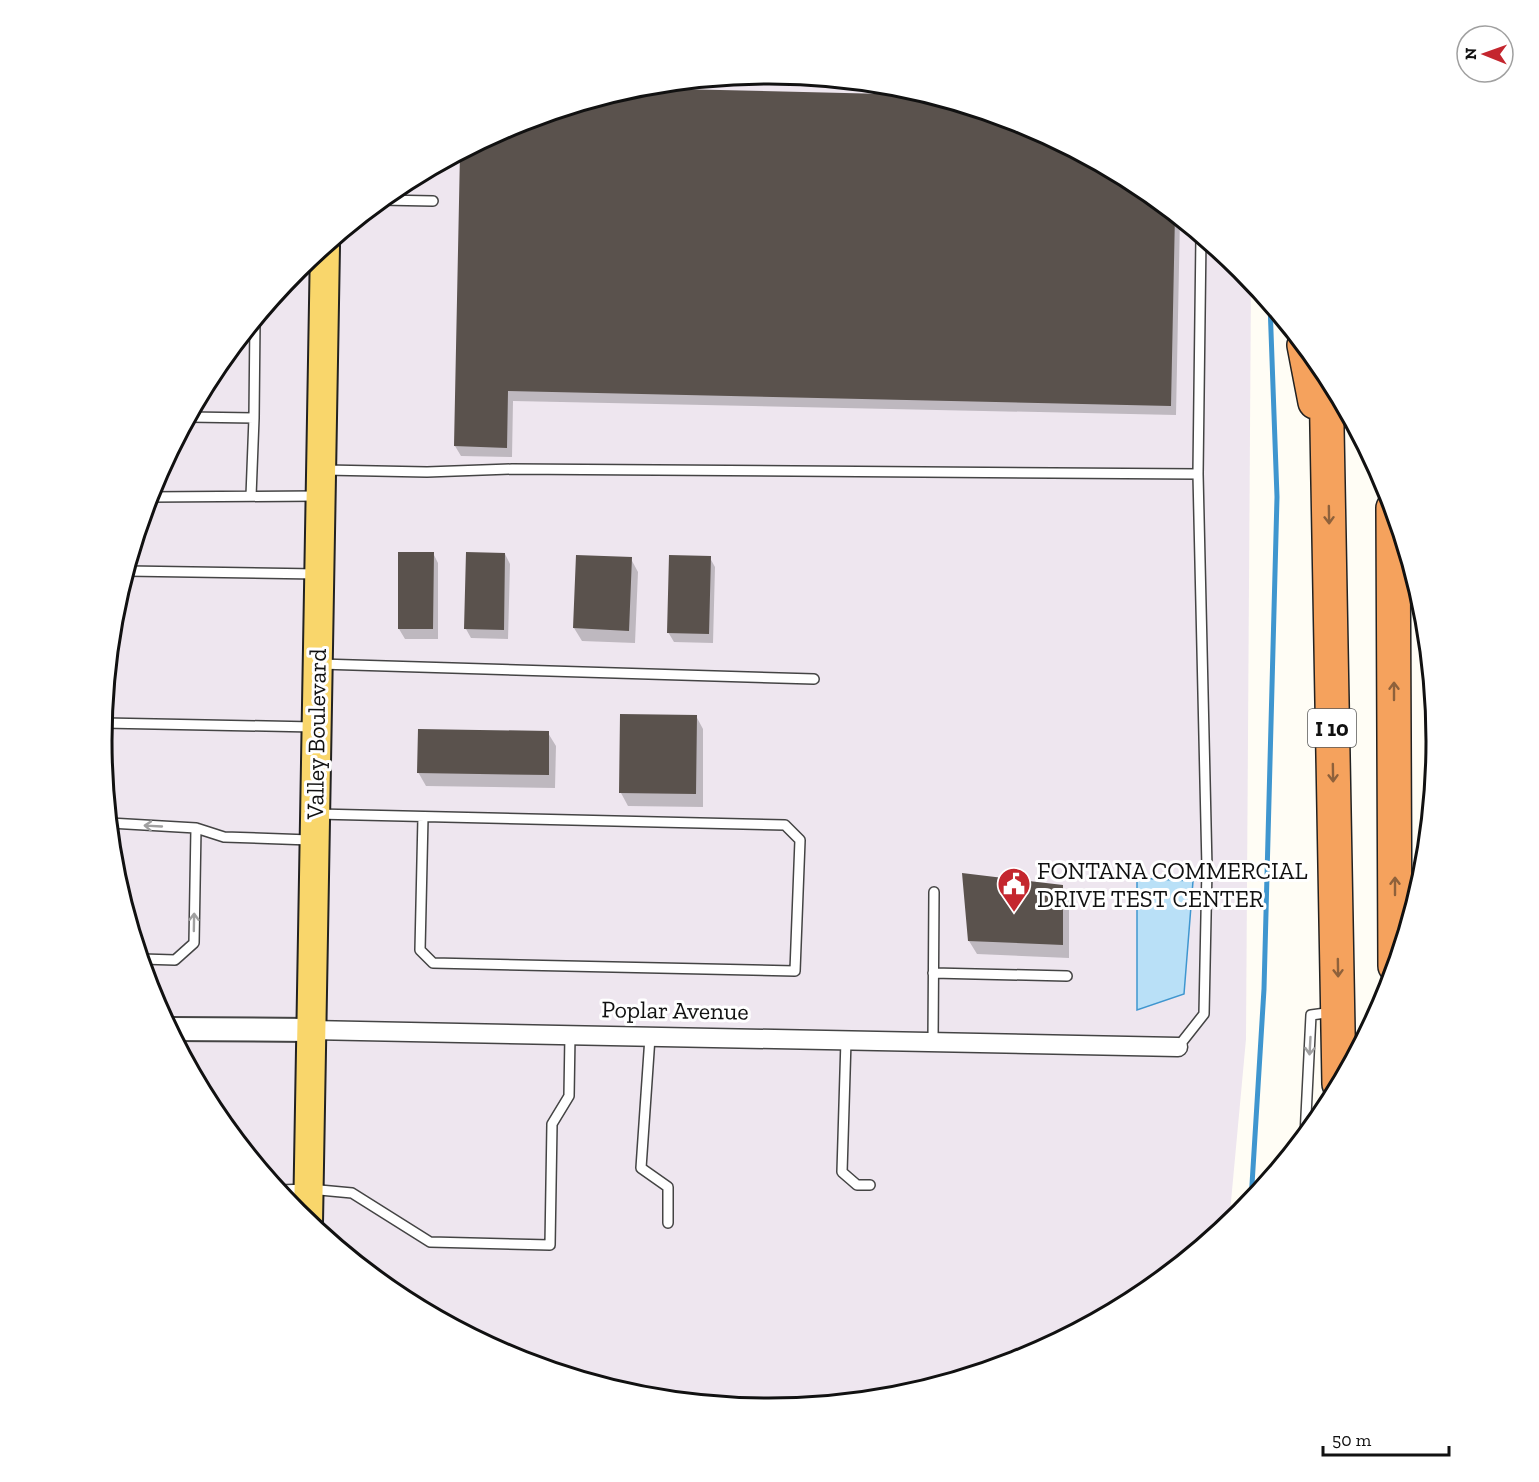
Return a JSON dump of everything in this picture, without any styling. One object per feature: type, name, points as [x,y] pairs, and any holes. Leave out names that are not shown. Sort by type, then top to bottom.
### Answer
[{"type":"highway","points":[[1308,364],[1328,474]]},
{"type":"highway","name":"I 10","points":[[1326,393],[1339,1069]]},
{"type":"highway","points":[[1393,534],[1395,942]]},
{"type":"main road","name":"Valley Boulevard","points":[[308,1209],[323,259]]},
{"type":"street","name":"Poplar Avenue","points":[[179,1029],[1178,1047]]},
{"type":"lane","points":[[397,200],[433,201]]},
{"type":"lane","points":[[1178,1047],[1204,1014],[1207,868],[1198,474],[1202,246]]},
{"type":"lane","points":[[251,496],[255,333]]},
{"type":"lane","points":[[198,417],[254,418]]},
{"type":"lane","points":[[160,497],[251,496],[321,483],[428,472],[524,469],[1198,474]]},
{"type":"lane","points":[[135,571],[319,574]]},
{"type":"lane","points":[[317,664],[814,679]]},
{"type":"lane","points":[[113,723],[316,727]]},
{"type":"lane","points":[[118,823],[196,828],[224,837],[423,817],[785,825],[800,840],[795,971],[433,963],[420,950],[423,817]]},
{"type":"lane","points":[[150,959],[175,960],[194,943],[196,828]]},
{"type":"lane","points":[[933,1042],[934,892]]},
{"type":"lane","points":[[933,973],[1067,976]]},
{"type":"lane","points":[[1306,1120],[1311,1015],[1338,1011]]},
{"type":"lane","points":[[290,1190],[352,1193],[430,1242],[550,1245],[552,1124],[569,1096],[570,1035]]},
{"type":"lane","points":[[650,1036],[641,1168],[668,1186],[668,1223]]},
{"type":"lane","points":[[846,1040],[842,1172],[857,1185],[870,1185]]},
{"type":"shaded area","points":[[770,84],[812,85],[898,97],[940,106],[1021,134],[1098,172],[1135,195],[1203,247],[1251,295],[1246,1039],[1230,1210],[1169,1262],[1098,1310],[1021,1348],[940,1376],[898,1385],[812,1397],[727,1397],[641,1385],[599,1376],[518,1348],[441,1310],[404,1287],[336,1235],[305,1206],[248,1141],[223,1106],[180,1032],[163,992],[147,952],[125,869],[118,827],[112,741],[118,655],[125,613],[147,530],[163,490],[180,450],[223,376],[248,341],[305,276],[336,247],[404,195],[441,172],[518,134],[599,106],[641,97],[727,85]]},
{"type":"water","points":[[1137,878],[1193,881],[1184,994],[1137,1010]]},
{"type":"building","points":[[690,89],[879,94],[898,97],[940,106],[1021,134],[1098,172],[1135,195],[1175,225],[1171,406],[508,391],[507,448],[454,446],[460,162],[518,134],[599,106]]},
{"type":"building","points":[[398,552],[434,552],[433,629],[398,629]]},
{"type":"building","points":[[466,552],[505,553],[504,630],[464,629]]},
{"type":"building","points":[[576,555],[632,557],[629,631],[573,628]]},
{"type":"building","points":[[669,555],[711,556],[709,634],[667,633]]},
{"type":"building","points":[[620,714],[697,715],[696,794],[619,793]]},
{"type":"building","points":[[418,729],[549,731],[549,775],[417,773]]},
{"type":"building","name":"FONTANA COMMERCIAL DRIVE TEST CENTER","points":[[962,873],[1063,885],[1063,945],[968,941]]},
{"type":"waterway","points":[[1252,1186],[1264,989],[1277,497],[1270,317]]},
{"type":"place","name":"FONTANA COMMERCIAL DRIVE TEST CENTER","points":[[1014,913]]}]
